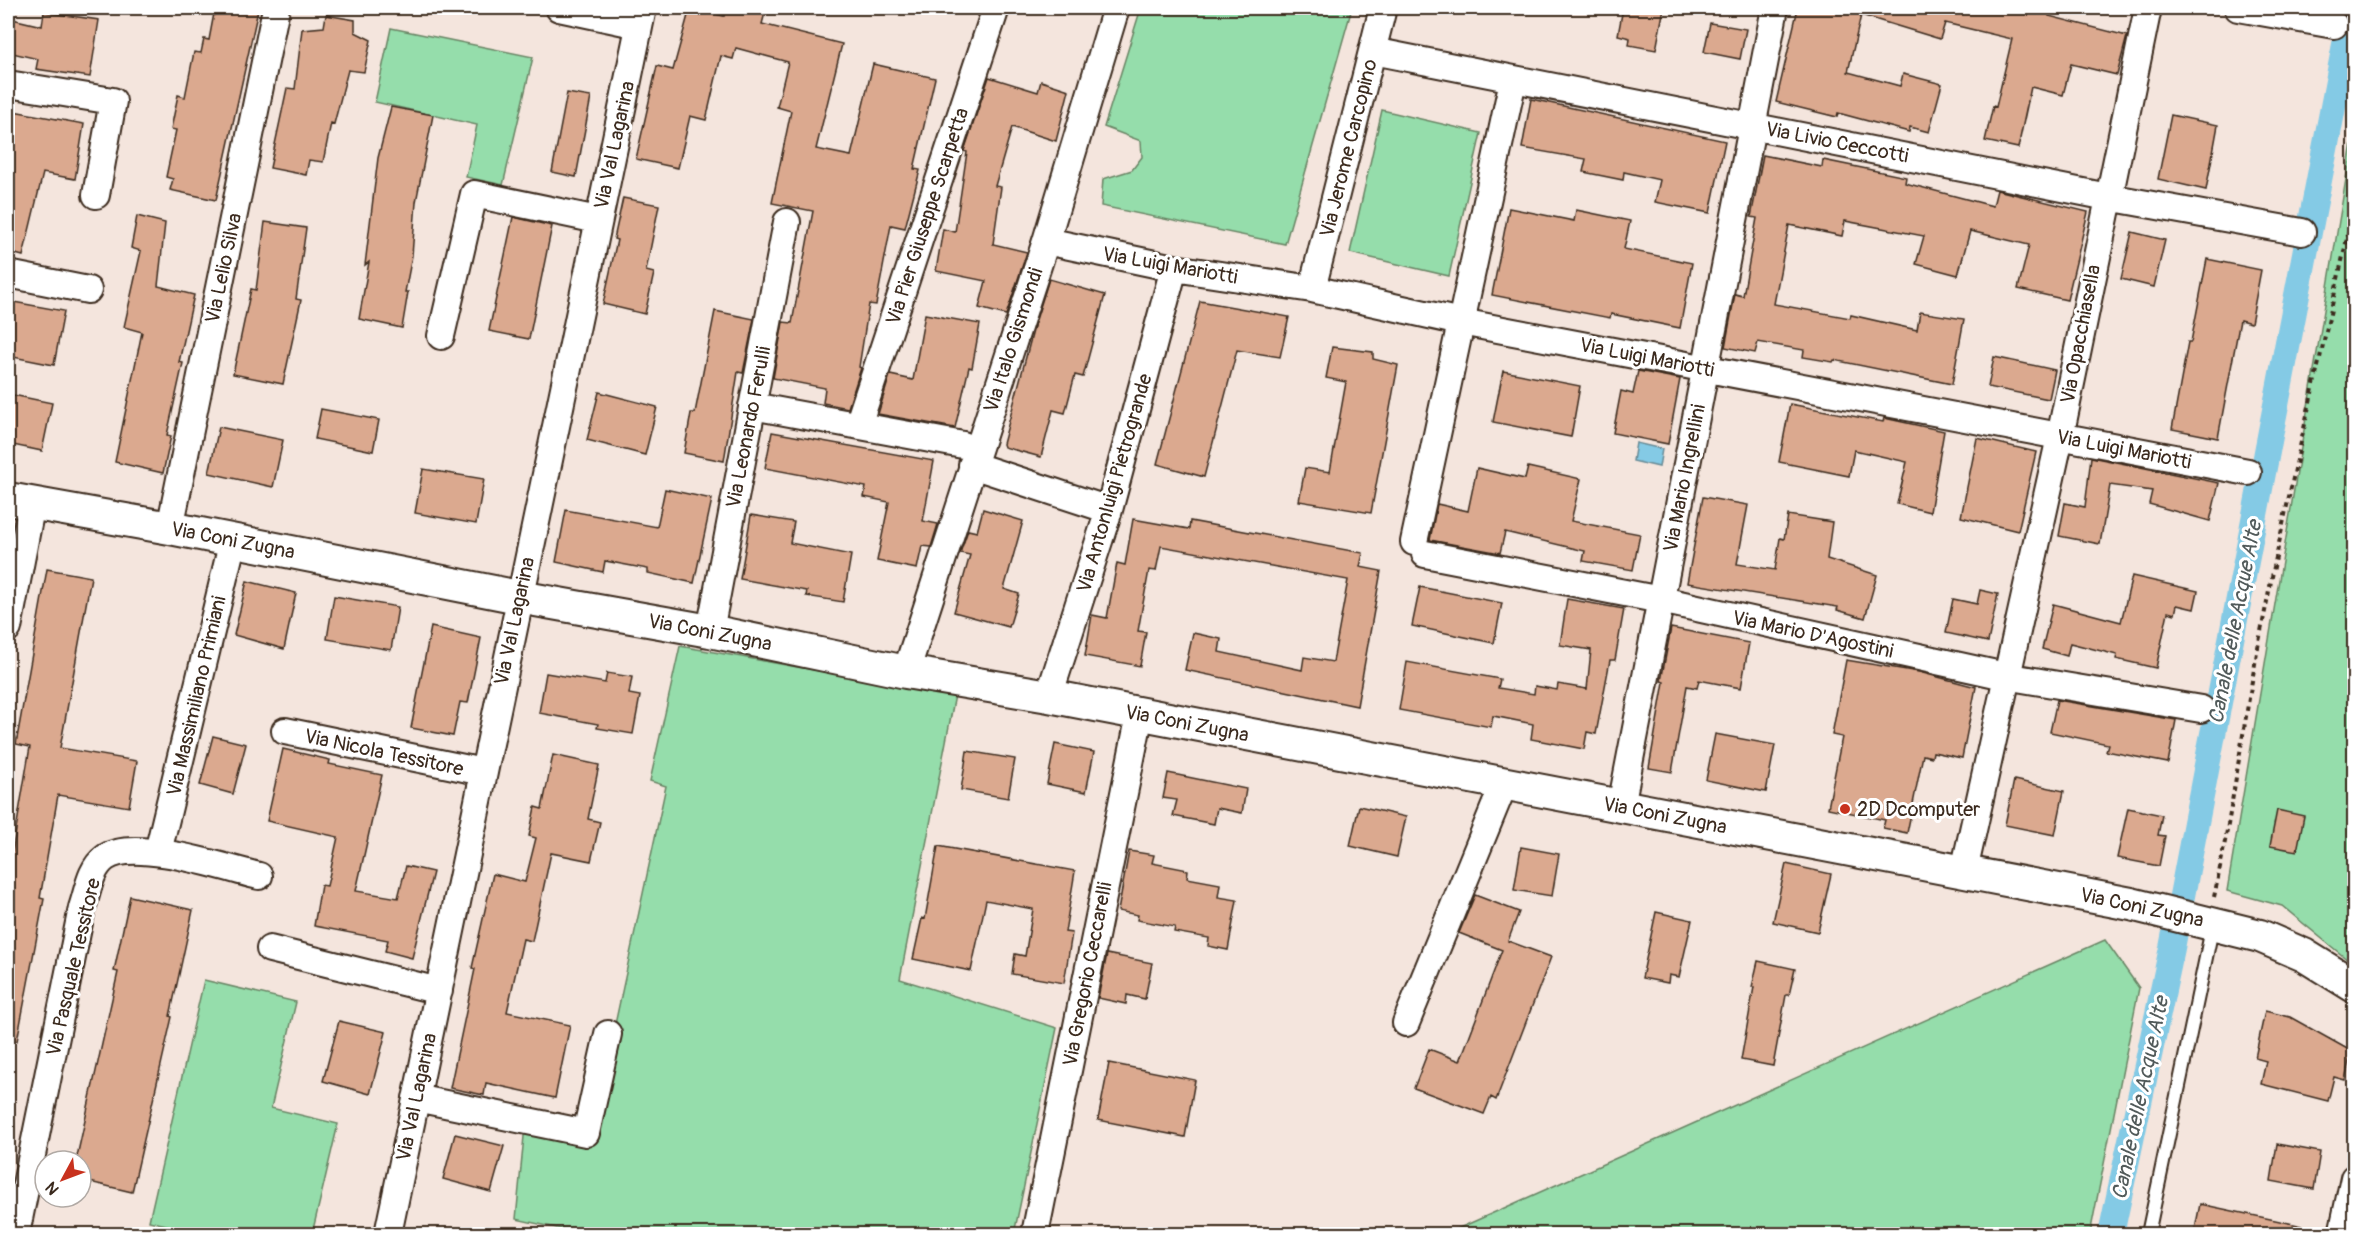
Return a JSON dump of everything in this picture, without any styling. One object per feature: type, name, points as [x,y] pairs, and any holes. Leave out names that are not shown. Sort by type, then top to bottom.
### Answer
[{"type":"street","name":"Via Lelio Silva","points":[[170,528],[276,8]]},
{"type":"street","points":[[559,8],[641,16]]},
{"type":"street","name":"Via Pier Giuseppe Scarpetta","points":[[858,425],[996,8]]},
{"type":"street","name":"Via Italo Gismondi","points":[[906,672],[967,455],[1046,241],[1116,8]]},
{"type":"street","name":"Via Jerome Carcopino","points":[[1312,289],[1383,8]]},
{"type":"street","name":"Via Mario Ingrellini","points":[[1621,806],[1775,8]]},
{"type":"street","name":"Via Opacchiasella","points":[[1964,871],[2005,676],[2060,437],[2148,8]]},
{"type":"street","points":[[2238,8],[2334,25]]},
{"type":"street","name":"Via Val Lagarina","points":[[388,1234],[641,16]]},
{"type":"street","name":"Via Livio Ceccotti","points":[[1373,51],[1513,80],[1752,124],[2108,197],[2302,232]]},
{"type":"street","points":[[1461,322],[1513,80]]},
{"type":"street","points":[[8,84],[113,101],[96,195]]},
{"type":"street","points":[[441,336],[474,194],[598,220]]},
{"type":"street","name":"Via Leonardo Ferulli","points":[[710,631],[787,222]]},
{"type":"street","name":"Via Luigi Mariotti","points":[[1046,241],[1174,268],[1312,289],[1461,322],[2248,472]]},
{"type":"street","name":"Via Antonluigi Pietrogrande","points":[[1049,696],[1109,510],[1174,268]]},
{"type":"street","points":[[8,274],[87,290]]},
{"type":"street","name":"Via Mario D'Agostini","points":[[1461,322],[1419,548],[2005,676],[2201,709]]},
{"type":"street","points":[[753,406],[858,425],[967,455],[1109,510]]},
{"type":"street","name":"Via Coni Zugna","points":[[20,501],[233,540],[519,597],[710,631],[906,672],[1049,696],[2131,904],[2260,936],[2304,955],[2355,986]]},
{"type":"street","points":[[8,628],[20,501]]},
{"type":"street","name":"Via Massimiliano Primiani","points":[[158,852],[233,540]]},
{"type":"street","name":"Via Gregorio Ceccarelli","points":[[1035,1234],[1140,714]]},
{"type":"street","name":"Via Nicola Tessitore","points":[[285,731],[483,772]]},
{"type":"street","points":[[1406,1023],[1504,784]]},
{"type":"street","name":"Via Pasquale Tessitore","points":[[16,1234],[82,908],[93,873],[104,859],[113,854],[129,851],[158,852],[259,876]]},
{"type":"street","points":[[270,949],[439,991]]},
{"type":"street","points":[[416,1098],[586,1133],[608,1034]]},
{"type":"street","points":[[2342,1234],[2355,1179]]},
{"type":"lane","points":[[2148,1234],[2213,923]]},
{"type":"path","points":[[2213,923],[2214,898],[2228,831],[2259,642],[2355,207]]},
{"type":"green space","points":[[1141,8],[1352,8],[1285,244],[1101,206],[1103,179],[1132,170],[1142,157],[1141,141],[1104,127]]},
{"type":"green space","points":[[391,28],[533,57],[503,185],[466,177],[477,125],[375,102]]},
{"type":"green space","points":[[1382,110],[1481,133],[1449,276],[1350,253]]},
{"type":"green space","points":[[2354,131],[2354,965],[2282,906],[2227,891]]},
{"type":"green space","points":[[680,646],[955,695],[900,979],[1057,1028],[1014,1234],[584,1234],[516,1219],[525,1126],[589,1146],[666,786],[650,781]]},
{"type":"green space","points":[[2105,940],[2139,988],[2090,1234],[1446,1234]]},
{"type":"green space","points":[[204,980],[296,1002],[271,1108],[338,1124],[312,1234],[205,1234],[149,1221]]},
{"type":"water","points":[[1636,443],[1662,449],[1659,467],[1633,461]]},
{"type":"building","points":[[215,8],[258,10],[216,200],[170,190],[173,179],[166,177],[176,130],[171,129],[178,95],[185,97],[194,52],[201,53],[204,39],[209,40]]},
{"type":"building","points":[[690,8],[724,16],[726,8],[744,8],[765,13],[762,24],[842,44],[816,149],[851,156],[873,64],[935,78],[914,169],[920,170],[905,228],[891,225],[876,305],[869,304],[859,367],[861,368],[848,408],[823,403],[825,388],[773,378],[783,322],[792,323],[813,211],[772,203],[791,111],[777,107],[788,62],[736,48],[733,59],[721,56],[706,120],[690,116],[678,168],[636,159],[657,66],[673,70]]},
{"type":"building","points":[[1623,8],[1664,8],[1656,50],[1629,45],[1630,38],[1618,35]]},
{"type":"building","points":[[1798,8],[2051,8],[2049,16],[2127,36],[2117,75],[2071,64],[2063,95],[2031,87],[2018,148],[1985,141],[1993,106],[1996,107],[2012,39],[1945,23],[1940,39],[1861,15],[1848,72],[1900,86],[1903,74],[1942,84],[1929,132],[1910,127],[1909,132],[1838,113],[1837,117],[1776,102]]},
{"type":"building","points":[[44,12],[99,20],[90,77],[36,69],[38,59],[8,52],[8,18],[42,26]]},
{"type":"building","points":[[326,15],[355,20],[355,32],[371,40],[364,72],[348,70],[334,124],[331,123],[323,162],[309,160],[306,175],[270,168],[287,88],[295,89],[302,29],[324,27]]},
{"type":"building","points":[[1710,23],[1746,29],[1740,59],[1704,52]]},
{"type":"building","points":[[989,77],[1038,92],[1041,81],[1069,90],[1056,141],[1012,127],[995,186],[1001,187],[993,244],[1027,252],[1006,315],[979,308],[986,281],[936,271],[943,229],[955,232],[967,152],[964,151]]},
{"type":"building","points":[[567,93],[591,97],[576,177],[552,172]]},
{"type":"building","points":[[1531,99],[1725,141],[1710,213],[1655,202],[1660,180],[1624,172],[1623,180],[1583,172],[1586,159],[1522,148]]},
{"type":"building","points":[[391,107],[433,115],[416,202],[412,256],[405,292],[408,292],[402,328],[359,319],[369,262],[365,265],[378,158]]},
{"type":"building","points":[[8,110],[84,124],[75,179],[43,173],[23,256],[8,252]]},
{"type":"building","points":[[2171,115],[2218,125],[2206,190],[2158,179]]},
{"type":"building","points":[[1763,155],[1822,167],[1823,160],[1906,177],[1905,183],[1993,206],[1997,190],[2088,212],[2067,300],[2018,289],[2029,245],[1970,231],[1958,275],[1916,264],[1924,236],[1845,221],[1842,236],[1789,225],[1774,304],[1850,318],[1851,315],[1917,330],[1920,312],[1964,319],[1952,384],[1834,360],[1833,362],[1803,357],[1804,350],[1758,342],[1755,353],[1725,347],[1735,294],[1743,296],[1757,218],[1751,217]]},
{"type":"building","points":[[623,198],[659,205],[646,271],[654,273],[645,314],[603,304],[617,240],[614,239]]},
{"type":"building","points":[[1509,208],[1574,221],[1576,210],[1630,221],[1624,249],[1692,263],[1680,328],[1611,314],[1610,318],[1492,295]]},
{"type":"building","points":[[137,216],[165,223],[158,286],[194,295],[179,362],[183,363],[167,435],[171,436],[163,473],[115,462],[142,332],[124,327],[141,251],[131,248]]},
{"type":"building","points":[[513,217],[552,226],[529,339],[489,331]]},
{"type":"building","points":[[265,222],[306,228],[296,299],[301,300],[283,384],[233,374],[251,289],[256,290]]},
{"type":"building","points":[[2132,232],[2165,240],[2154,287],[2121,279]]},
{"type":"building","points":[[2207,259],[2261,270],[2251,323],[2240,320],[2218,438],[2172,429],[2188,342],[2191,342]]},
{"type":"building","points":[[1049,279],[1105,295],[1083,377],[1075,375],[1065,413],[1053,410],[1041,457],[1004,447],[1003,444]]},
{"type":"building","points":[[8,301],[64,311],[54,365],[8,356]]},
{"type":"building","points":[[1200,301],[1289,317],[1280,357],[1237,350],[1204,477],[1157,464]]},
{"type":"building","points":[[715,311],[754,319],[743,373],[738,372],[724,461],[684,453],[691,413],[695,413]]},
{"type":"building","points":[[925,314],[980,324],[972,368],[969,367],[955,428],[878,414],[890,375],[913,380]]},
{"type":"building","points":[[1332,347],[1373,352],[1373,359],[1398,365],[1371,513],[1299,501],[1305,468],[1330,472],[1346,382],[1326,378]]},
{"type":"building","points":[[1994,357],[2055,370],[2049,399],[1988,387]]},
{"type":"building","points":[[1503,371],[1580,386],[1571,437],[1493,422]]},
{"type":"building","points":[[1638,371],[1680,379],[1668,444],[1613,433],[1621,391],[1633,394]]},
{"type":"building","points":[[599,392],[657,407],[645,455],[587,440]]},
{"type":"building","points":[[8,394],[52,403],[42,451],[8,444]]},
{"type":"building","points":[[1790,404],[1883,422],[1884,418],[1944,431],[1930,512],[1897,504],[1907,462],[1854,450],[1849,476],[1779,462]]},
{"type":"building","points":[[321,409],[379,420],[373,451],[315,439]]},
{"type":"building","points":[[219,427],[283,440],[273,487],[209,473]]},
{"type":"building","points":[[772,432],[934,461],[923,521],[938,524],[931,547],[922,546],[917,569],[877,561],[889,502],[864,497],[866,487],[765,468]]},
{"type":"building","points":[[1977,438],[2036,452],[2018,531],[1961,517]]},
{"type":"building","points":[[2091,457],[2219,483],[2210,521],[2149,504],[2152,491],[2110,485],[2100,544],[2059,536],[2065,503],[2085,507]]},
{"type":"building","points":[[1528,467],[1581,479],[1571,521],[1640,534],[1633,570],[1583,561],[1585,551],[1505,532],[1500,553],[1430,540],[1437,504],[1468,511],[1477,468],[1525,479]]},
{"type":"building","points":[[423,469],[484,479],[476,524],[415,513]]},
{"type":"building","points":[[665,489],[712,499],[694,583],[648,573],[648,569],[605,561],[603,572],[556,562],[566,510],[657,527]]},
{"type":"building","points":[[1703,497],[1748,505],[1737,564],[1775,570],[1780,538],[1784,539],[1788,515],[1832,522],[1827,559],[1877,575],[1865,618],[1837,610],[1838,607],[1687,583]]},
{"type":"building","points":[[983,509],[1023,521],[1004,589],[1019,594],[1009,627],[954,612],[970,555],[960,553],[968,530],[977,532]]},
{"type":"building","points":[[751,515],[794,522],[790,543],[851,555],[843,602],[806,596],[807,591],[740,579]]},
{"type":"building","points":[[1133,519],[1189,529],[1190,521],[1363,553],[1360,567],[1381,571],[1357,706],[1185,670],[1193,633],[1221,639],[1219,652],[1302,670],[1304,657],[1333,662],[1348,580],[1161,546],[1156,571],[1149,570],[1138,631],[1146,632],[1140,666],[1085,656],[1092,615],[1107,618],[1117,563],[1125,565]]},
{"type":"building","points":[[47,569],[91,577],[60,748],[137,761],[129,807],[58,795],[40,898],[44,899],[17,1041],[8,1040],[8,877],[30,747],[16,744]]},
{"type":"building","points":[[2132,576],[2198,591],[2194,609],[2177,605],[2175,614],[2168,612],[2156,668],[2116,659],[2117,655],[2070,643],[2067,656],[2042,649],[2053,604],[2121,622]]},
{"type":"building","points":[[247,581],[296,593],[284,649],[234,635]]},
{"type":"building","points":[[1420,587],[1502,603],[1494,643],[1412,626]]},
{"type":"building","points":[[1980,590],[1998,594],[1988,642],[1946,633],[1953,599],[1977,604]]},
{"type":"building","points":[[334,596],[398,607],[391,650],[327,639]]},
{"type":"building","points":[[1567,599],[1624,609],[1615,660],[1610,660],[1596,734],[1587,732],[1584,749],[1531,739],[1533,724],[1493,716],[1491,727],[1399,710],[1407,662],[1500,679],[1498,688],[1534,694],[1535,686],[1557,690],[1558,684],[1587,689],[1591,650],[1560,645]]},
{"type":"building","points":[[431,627],[481,638],[468,703],[460,702],[453,736],[411,728]]},
{"type":"building","points":[[1671,628],[1749,643],[1741,688],[1699,680],[1697,688],[1687,686],[1672,772],[1649,768]]},
{"type":"building","points":[[1846,660],[1919,672],[1976,687],[1962,758],[1933,752],[1932,757],[1923,755],[1907,833],[1883,828],[1885,820],[1828,808],[1842,737],[1832,735]]},
{"type":"building","points":[[546,673],[605,683],[607,673],[632,677],[629,694],[640,696],[633,734],[597,728],[598,724],[539,713]]},
{"type":"building","points":[[2057,700],[2176,720],[2168,763],[2106,751],[2108,744],[2050,732]]},
{"type":"building","points":[[1715,734],[1775,745],[1766,792],[1706,780]]},
{"type":"building","points":[[213,736],[246,744],[233,794],[200,785]]},
{"type":"building","points":[[1055,744],[1094,752],[1086,792],[1047,784]]},
{"type":"building","points":[[283,749],[330,760],[329,764],[382,775],[356,891],[398,898],[406,866],[433,872],[412,958],[385,951],[388,940],[314,926],[321,885],[327,886],[338,837],[267,821]]},
{"type":"building","points":[[967,751],[1015,759],[1008,798],[961,790]]},
{"type":"building","points":[[553,755],[599,765],[588,819],[600,822],[591,861],[551,853],[532,941],[523,939],[507,1012],[570,1025],[555,1098],[486,1083],[484,1095],[450,1088],[475,969],[472,968],[493,874],[525,882],[536,838],[529,836],[535,807],[542,809]]},
{"type":"building","points":[[1168,773],[1246,789],[1242,813],[1217,808],[1214,824],[1173,816],[1177,800],[1163,798]]},
{"type":"building","points":[[2014,780],[2064,791],[2055,835],[2005,825]]},
{"type":"building","points":[[1359,806],[1406,817],[1397,857],[1350,846]]},
{"type":"building","points":[[2128,808],[2162,815],[2158,835],[2165,836],[2159,866],[2117,858]]},
{"type":"building","points":[[2277,810],[2304,816],[2297,851],[2270,846]]},
{"type":"building","points":[[938,846],[1075,871],[1065,932],[1072,933],[1064,983],[1012,974],[1015,954],[1025,956],[1033,909],[986,900],[971,971],[913,959],[922,918],[925,919]]},
{"type":"building","points":[[1521,847],[1559,854],[1552,896],[1514,890]]},
{"type":"building","points":[[1129,851],[1154,855],[1152,863],[1188,870],[1187,878],[1220,884],[1218,897],[1237,900],[1228,950],[1208,946],[1209,938],[1174,932],[1175,927],[1137,920],[1138,915],[1118,911]]},
{"type":"building","points":[[1786,864],[1831,874],[1818,932],[1773,922]]},
{"type":"building","points":[[1475,895],[1519,912],[1508,941],[1551,957],[1496,1100],[1491,1097],[1484,1114],[1414,1088],[1429,1049],[1460,1061],[1502,950],[1459,933]]},
{"type":"building","points":[[130,896],[193,910],[170,1016],[172,1017],[132,1192],[93,1183],[93,1149],[79,1149],[118,972],[114,971]]},
{"type":"building","points":[[1656,912],[1692,920],[1679,977],[1669,975],[1668,983],[1642,978]]},
{"type":"building","points":[[1107,954],[1152,963],[1145,999],[1127,995],[1126,1004],[1098,998]]},
{"type":"building","points":[[1758,961],[1795,969],[1789,995],[1786,995],[1773,1066],[1741,1060]]},
{"type":"building","points":[[2265,1011],[2290,1017],[2351,1051],[2345,1080],[2334,1077],[2328,1101],[2261,1084],[2266,1061],[2255,1058]]},
{"type":"building","points":[[339,1021],[386,1032],[370,1094],[323,1081]]},
{"type":"building","points":[[1109,1063],[1195,1080],[1185,1137],[1098,1120]]},
{"type":"building","points":[[455,1134],[504,1146],[491,1192],[443,1179]]},
{"type":"building","points":[[2277,1144],[2320,1152],[2314,1189],[2271,1181]]},
{"type":"building","points":[[2200,1204],[2303,1226],[2302,1234],[2194,1234]]},
{"type":"waterway","name":"Canale delle Acque Alte","points":[[2111,1234],[2172,948],[2352,8]]},
{"type":"place","name":"2D Dcomputer","points":[[1845,809]]}]
